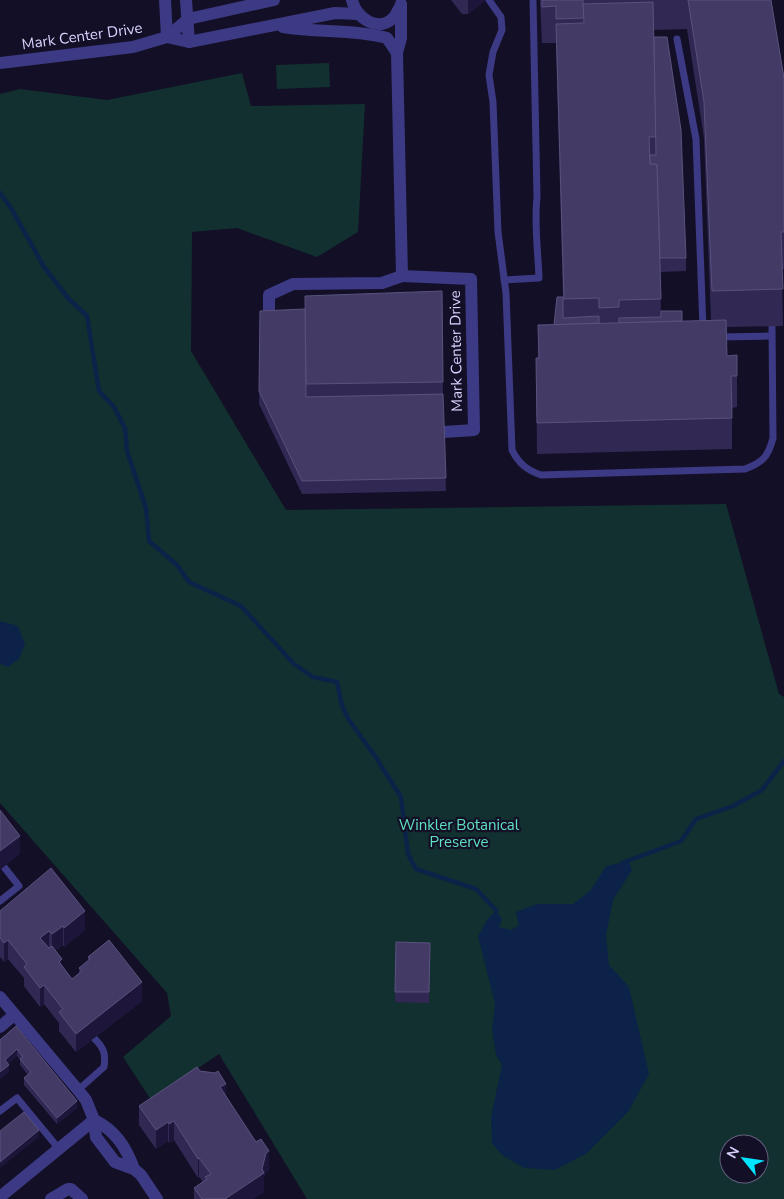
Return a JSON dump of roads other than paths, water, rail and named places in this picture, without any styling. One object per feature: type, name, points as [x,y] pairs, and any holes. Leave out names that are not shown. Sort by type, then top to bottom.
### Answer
[{"type":"street","points":[[165,0],[167,37]]},
{"type":"street","points":[[186,0],[189,42]]},
{"type":"street","points":[[188,18],[274,0]]},
{"type":"street","points":[[352,0],[358,14],[369,22],[383,23],[395,16],[402,2]]},
{"type":"street","points":[[402,2],[401,38],[397,53],[402,276]]},
{"type":"street","name":"Mark Center Drive","points":[[167,37],[189,42],[336,13],[358,14]]},
{"type":"street","name":"Mark Center Drive","points":[[0,63],[133,47],[167,37],[188,18]]},
{"type":"street","name":"Mark Center Drive","points":[[274,26],[370,34],[387,38],[397,53]]},
{"type":"street","name":"Mark Center Drive","points":[[269,323],[269,295],[293,284],[382,283],[402,276],[471,279],[474,430],[444,432]]},
{"type":"street","points":[[0,997],[86,1100],[94,1120],[107,1126],[128,1152],[134,1169],[141,1175],[157,1199]]},
{"type":"street","points":[[0,1027],[14,1015]]},
{"type":"street","points":[[0,1197],[94,1120]]},
{"type":"street","points":[[51,1199],[68,1189],[71,1189],[82,1199]]},
{"type":"lane","points":[[489,0],[501,17],[502,30],[493,52],[490,75],[493,102],[498,232],[506,293],[512,450],[518,461],[528,470],[541,475],[745,469],[759,464],[769,452],[773,438],[772,326]]},
{"type":"lane","points":[[504,280],[539,278],[535,228],[537,197],[533,0]]},
{"type":"lane","points":[[677,39],[696,139],[704,338]]},
{"type":"lane","points":[[713,337],[771,336]]},
{"type":"lane","points":[[0,901],[19,886],[4,867]]},
{"type":"lane","points":[[78,1090],[104,1067],[106,1055],[102,1046],[94,1038]]},
{"type":"lane","points":[[0,1111],[16,1098],[59,1149]]},
{"type":"water","points":[[0,621],[18,626],[25,644],[19,659],[8,667],[0,664]]},
{"type":"water","points":[[629,861],[632,870],[613,900],[606,935],[609,965],[629,987],[649,1074],[628,1112],[587,1153],[555,1170],[524,1168],[502,1155],[492,1143],[491,1117],[502,1065],[496,1055],[492,1030],[495,1004],[478,936],[487,920],[496,910],[502,920],[499,927],[511,930],[519,925],[516,912],[537,904],[573,904],[590,891],[606,866]]},
{"type":"waterway","points":[[0,193],[11,208],[44,267],[68,298],[87,316],[99,391],[114,407],[125,428],[127,451],[146,508],[149,541],[177,565],[189,582],[241,606],[294,664],[313,677],[337,682],[342,706],[349,720],[401,797],[408,854],[416,869],[476,889],[496,910]]},
{"type":"waterway","points":[[622,863],[681,841],[696,819],[733,806],[762,790],[784,761]]},
{"type":"park label","name":"Winkler Botanical Preserve","points":[[459,834]]}]
